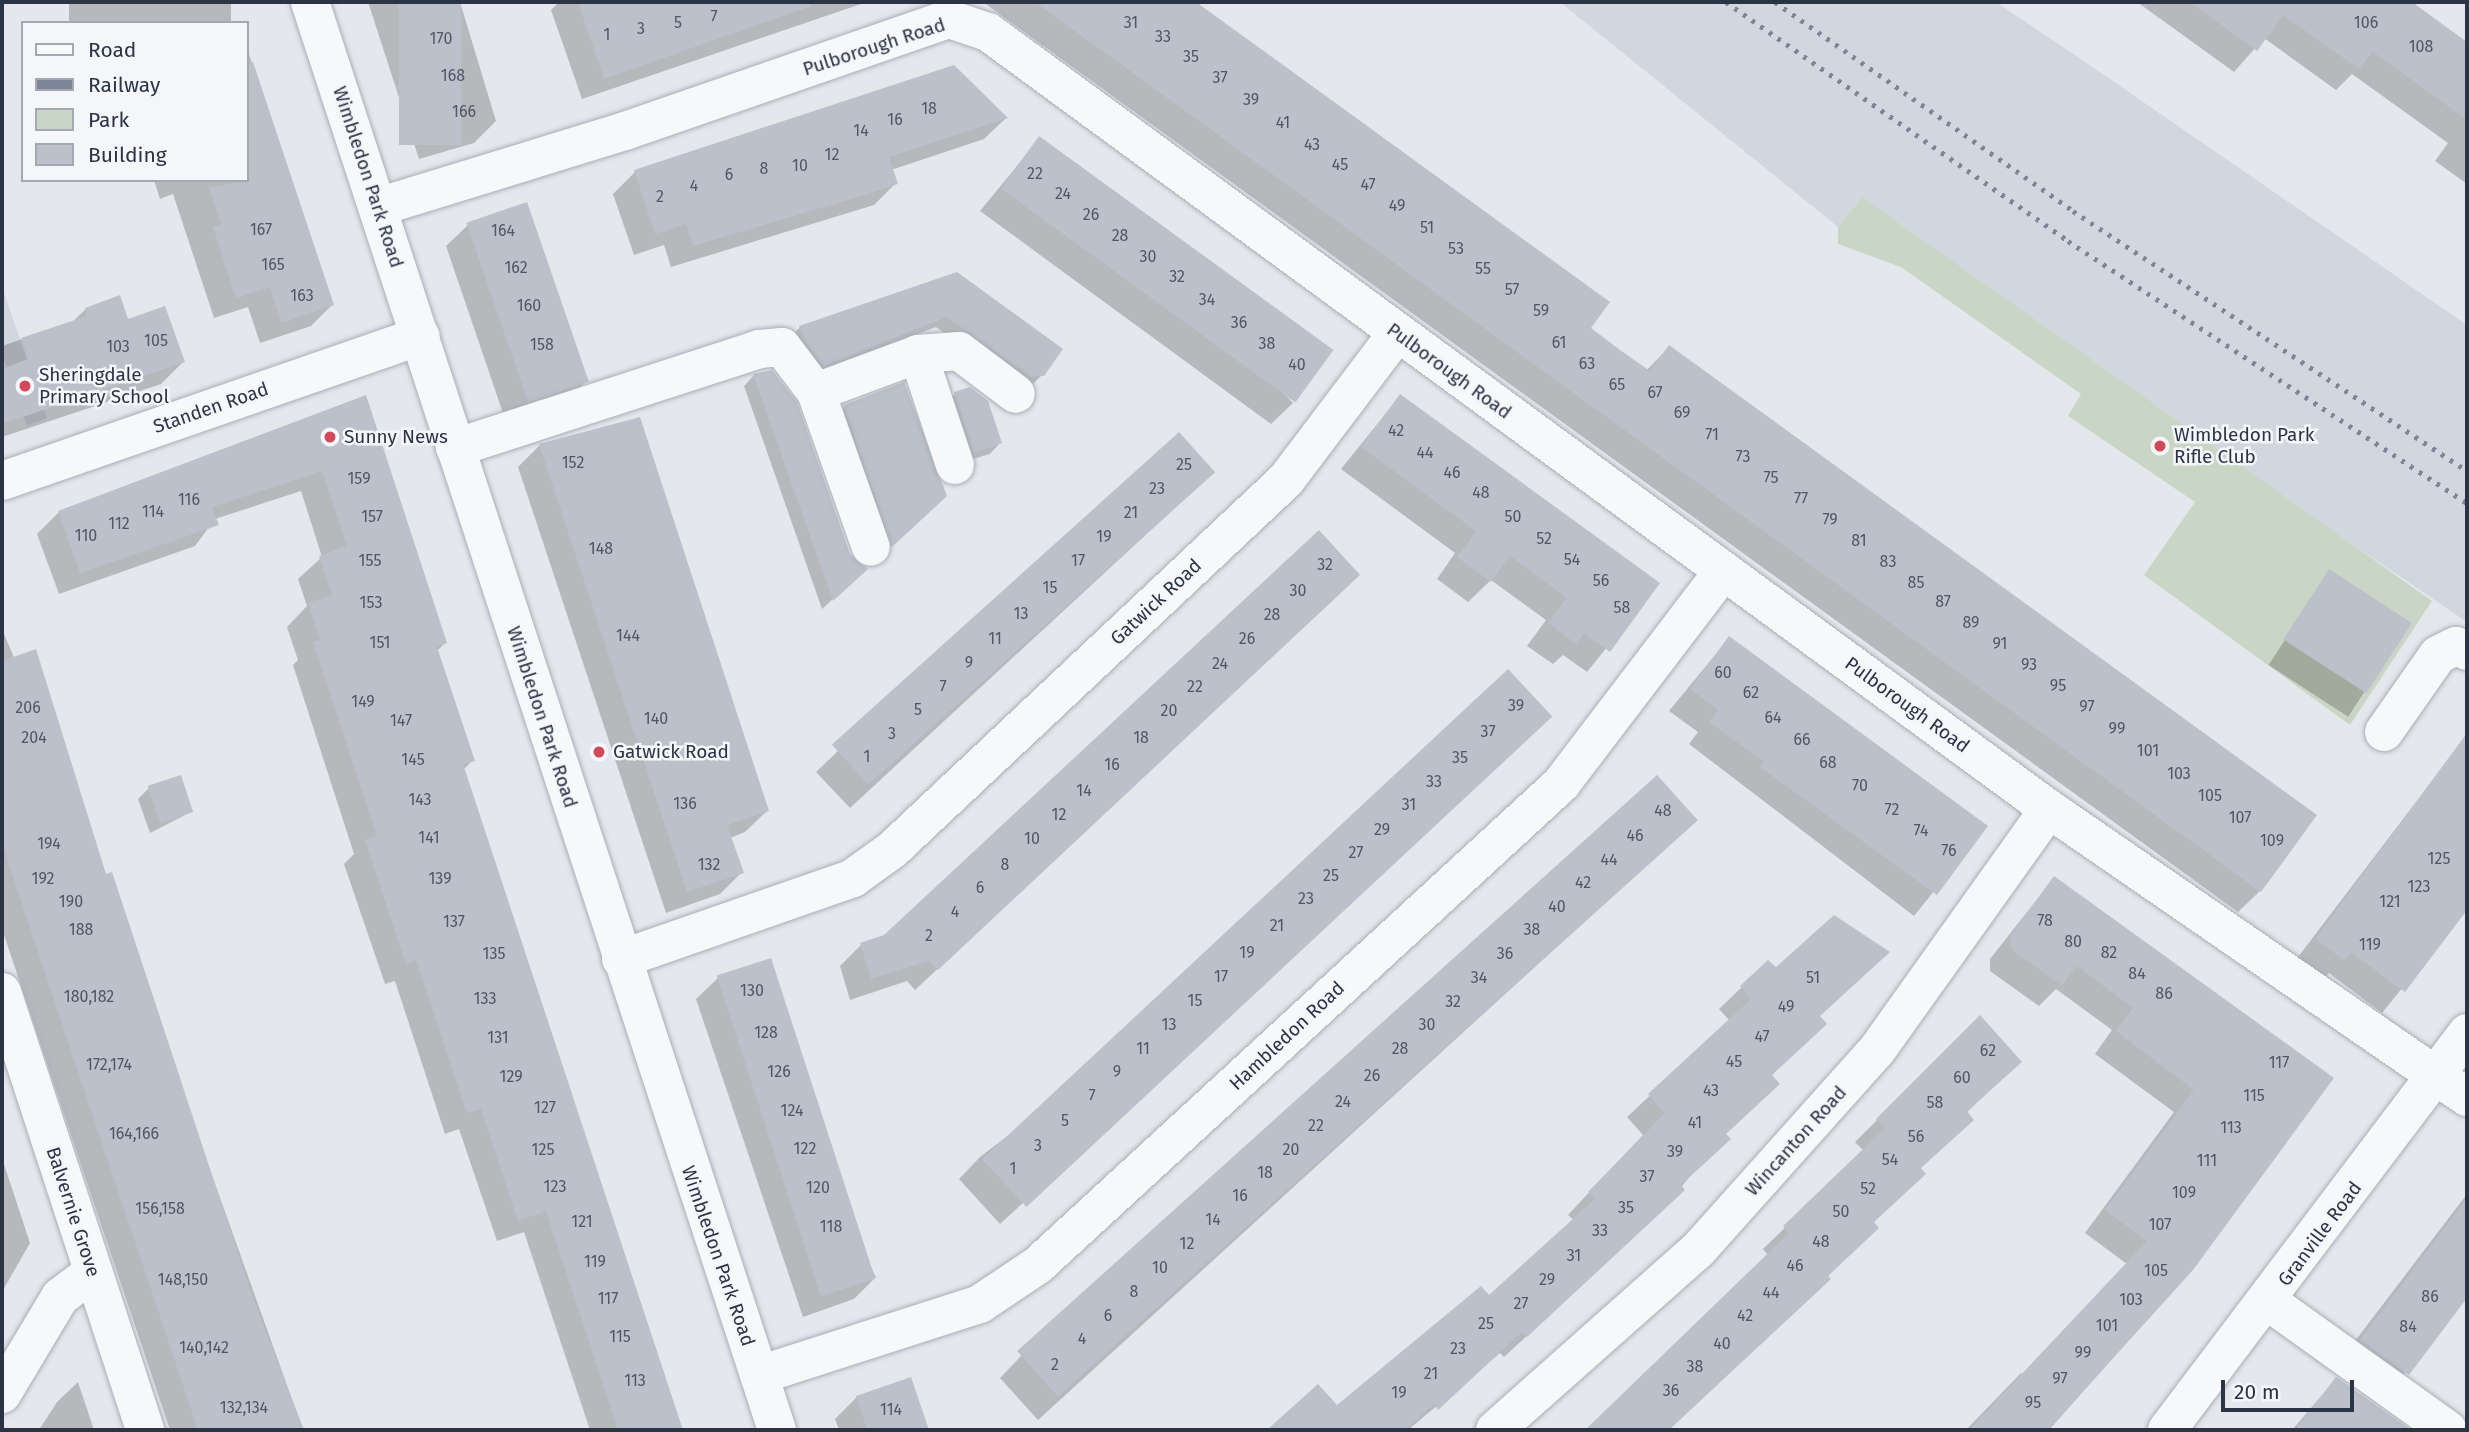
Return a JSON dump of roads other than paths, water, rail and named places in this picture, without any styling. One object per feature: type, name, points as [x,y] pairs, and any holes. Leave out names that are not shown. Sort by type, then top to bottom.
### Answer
[{"type":"street","name":"Wimbledon Park Road","points":[[310,2],[777,1430]]},
{"type":"street","name":"Pulborough Road","points":[[378,207],[625,131],[949,19],[988,32],[2049,809],[2452,1087]]},
{"type":"street","name":"Gatwick Road","points":[[621,959],[853,878],[893,849],[1286,480],[1397,333]]},
{"type":"street","name":"Standen Road","points":[[2,481],[421,336]]},
{"type":"street","points":[[455,448],[759,349],[782,347],[816,392],[871,547]]},
{"type":"street","points":[[816,392],[918,354],[959,351],[1016,394]]},
{"type":"street","points":[[918,354],[955,465]]},
{"type":"street","name":"Hambledon Road","points":[[759,1375],[980,1304],[1038,1265],[1561,784],[1723,571]]},
{"type":"street","points":[[2384,732],[2438,655],[2456,646],[2467,652]]},
{"type":"street","name":"Wincanton Road","points":[[1495,1430],[1698,1250],[1868,1060],[2049,809]]},
{"type":"street","name":"Balvernie Grove","points":[[2,992],[145,1430]]},
{"type":"street","name":"Granville Road","points":[[2167,1430],[2269,1302],[2452,1087],[2467,1033]]},
{"type":"street","points":[[2,1394],[60,1297],[92,1273]]},
{"type":"street","points":[[2269,1302],[2448,1430]]},
{"type":"railway","points":[[1726,2],[2068,241],[2467,503]]},
{"type":"railway","points":[[1775,2],[2073,211],[2467,471]]},
{"type":"place","name":"Sheringdale Primary School","points":[[25,386]]},
{"type":"place","name":"Sunny News","points":[[330,437]]},
{"type":"place","name":"Wimbledon Park Rifle Club","points":[[2160,446]]},
{"type":"place","name":"Gatwick Road","points":[[599,752]]}]
